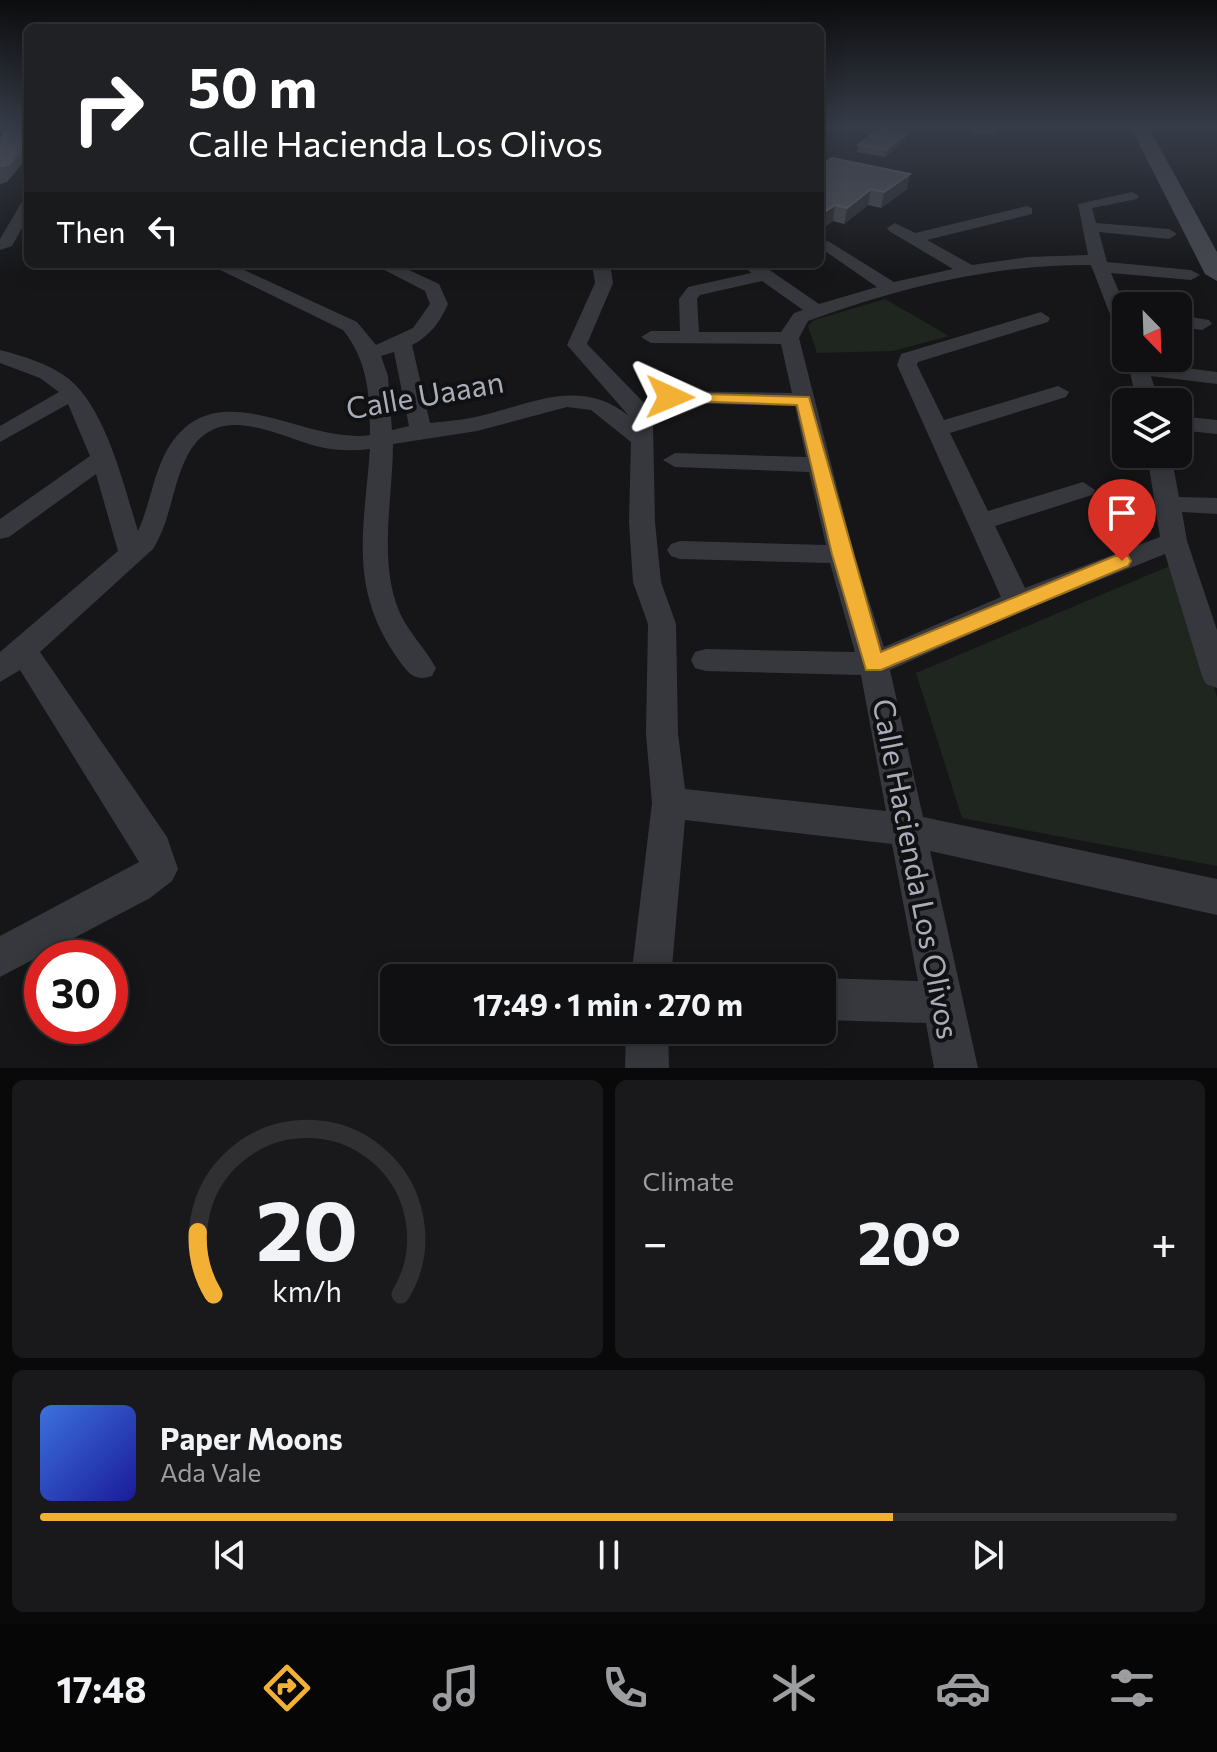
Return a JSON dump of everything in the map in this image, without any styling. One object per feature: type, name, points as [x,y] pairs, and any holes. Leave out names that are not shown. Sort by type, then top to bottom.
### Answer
[{"type":"street","points":[[1166,176],[1214,263]]},
{"type":"street","points":[[1112,292],[1099,263],[1091,227],[1084,213],[1086,204],[1132,196]]},
{"type":"street","points":[[4,246],[24,211]]},
{"type":"street","points":[[913,238],[1027,211]]},
{"type":"street","points":[[1091,227],[1169,234]]},
{"type":"street","points":[[895,228],[971,272]]},
{"type":"street","points":[[828,246],[894,290]]},
{"type":"street","points":[[651,337],[789,338],[795,322],[817,311],[894,290],[1032,260],[1099,263],[1191,275]]},
{"type":"street","points":[[226,268],[350,326],[366,341],[384,440],[377,510],[377,586],[384,613],[421,668]]},
{"type":"street","points":[[369,353],[402,345],[427,326],[436,314],[438,296],[423,282],[391,268]]},
{"type":"street","points":[[602,268],[604,283],[577,345],[639,411],[647,582],[662,624],[662,734],[669,803],[652,964]]},
{"type":"street","points":[[690,337],[688,299],[694,291],[757,269],[817,311]]},
{"type":"street","points":[[1017,602],[911,375],[908,358],[1041,318]]},
{"type":"street","points":[[1192,323],[1202,324]]},
{"type":"street","name":"Calle Hacienda Los Olivos","points":[[789,338],[841,554],[874,664],[909,830],[940,1003],[956,1068]]},
{"type":"street","points":[[402,345],[421,431]]},
{"type":"street","points":[[0,356],[53,377],[72,393],[100,460],[132,555]]},
{"type":"street","points":[[1185,372],[1217,378]]},
{"type":"street","points":[[938,429],[1058,392]]},
{"type":"street","points":[[0,435],[72,393]]},
{"type":"street","points":[[670,397],[804,400]]},
{"type":"street","name":"Calle Uaaan","points":[[11,659],[132,555],[159,517],[166,475],[177,450],[194,431],[213,420],[242,418],[340,444],[384,440],[421,431],[456,429],[553,404],[590,402],[607,410],[641,439]]},
{"type":"street","points":[[1192,424],[1217,427]]},
{"type":"street","points":[[0,531],[100,460]]},
{"type":"street","points":[[675,460],[820,465]]},
{"type":"street","points":[[1161,468],[1174,541],[1206,605],[1217,676]]},
{"type":"street","points":[[978,523],[1083,490]]},
{"type":"street","points":[[1167,504],[1217,506]]},
{"type":"street","points":[[706,660],[874,664],[1017,602],[1174,541]]},
{"type":"street","points":[[680,550],[841,554]]},
{"type":"street","points":[[0,957],[137,885],[159,869],[154,849],[11,659]]},
{"type":"street","points":[[669,803],[909,830],[1217,897]]},
{"type":"street","points":[[836,999],[940,1003]]},
{"type":"street","points":[[647,1044],[647,1068]]},
{"type":"shaded area","points":[[885,299],[949,336],[893,351],[817,353],[808,326],[814,320]]},
{"type":"shaded area","points":[[1179,562],[1217,697],[1217,866],[962,818],[916,673]]},
{"type":"building","points":[[824,176],[907,176],[884,192],[871,189],[847,208],[835,205],[824,212]]},
{"type":"route","points":[[670,397],[804,400],[841,554],[874,664],[1017,602],[1122,561]]}]
